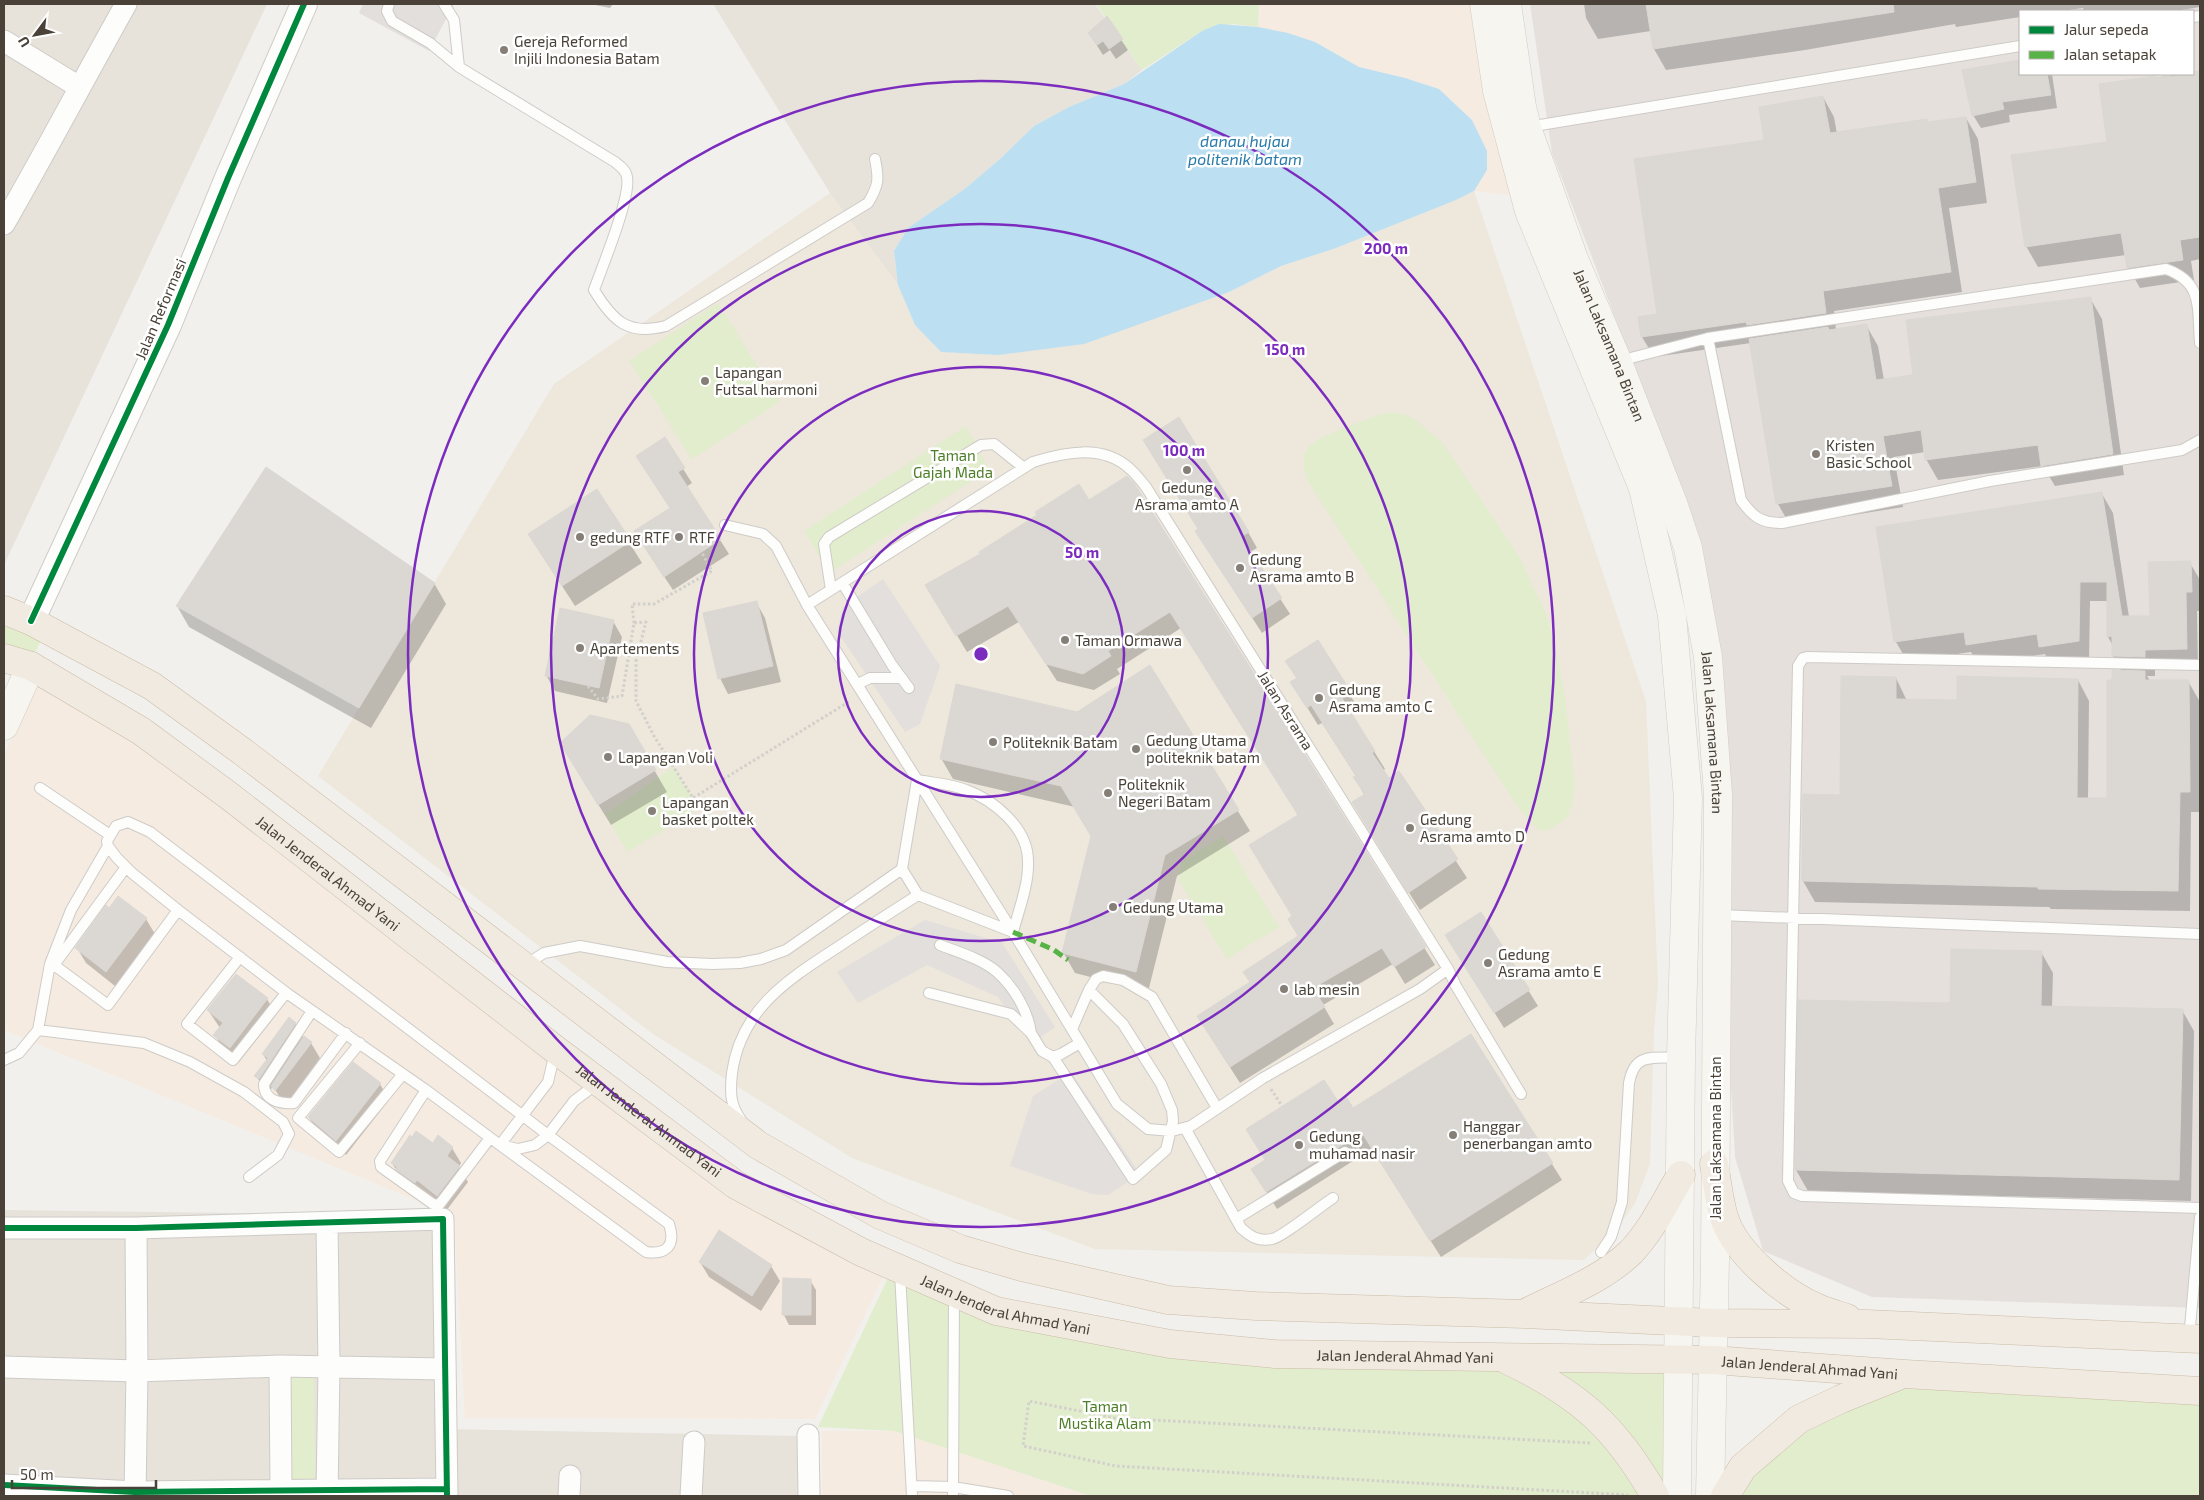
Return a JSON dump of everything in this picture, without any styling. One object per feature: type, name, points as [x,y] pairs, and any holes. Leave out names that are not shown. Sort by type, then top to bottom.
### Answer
[{"type":"highway","points":[[4,610],[31,621],[152,686],[243,752],[758,1145],[880,1215],[908,1228],[969,1251],[1022,1267],[1168,1300],[1256,1306],[1524,1314],[1714,1323],[1867,1324],[2194,1339]]},
{"type":"highway","name":"Jalan Jenderal Ahmad Yani","points":[[11,661],[140,731],[220,789],[556,1050],[736,1185],[861,1252],[996,1311],[1170,1344],[1275,1354],[1713,1360],[1905,1374],[2200,1390]]},
{"type":"highway","points":[[1714,1164],[1725,1218],[1740,1246],[1757,1264],[1797,1296],[1818,1308],[1867,1324]]},
{"type":"highway","points":[[1524,1314],[1594,1278],[1632,1251],[1649,1229],[1681,1175]]},
{"type":"highway","points":[[861,1252],[877,1240],[880,1234],[880,1215]]},
{"type":"highway","points":[[1503,1358],[1537,1376],[1586,1407],[1623,1445],[1655,1496]]},
{"type":"highway","points":[[1726,1496],[1743,1468],[1799,1419],[1840,1399],[1905,1374]]},
{"type":"main road","name":"Jalan Laksamana Bintan","points":[[1484,4],[1496,91],[1529,211],[1643,488],[1672,615],[1688,798],[1681,1057],[1677,1496]]},
{"type":"main road","name":"Jalan Laksamana Bintan","points":[[1507,4],[1522,108],[1527,128],[1574,259],[1663,475],[1688,548],[1708,657],[1718,795],[1714,1323],[1710,1496]]},
{"type":"main road","points":[[4,726],[11,661]]},
{"type":"main road","points":[[1688,798],[1718,795]]},
{"type":"street","points":[[4,224],[126,4]]},
{"type":"street","name":"Jalan Reformasi","points":[[31,621],[168,325],[228,178],[304,4]]},
{"type":"street","points":[[4,41],[79,87]]},
{"type":"street","points":[[4,1228],[136,1228],[444,1220],[444,1369],[447,1492],[327,1492],[281,1489],[135,1494],[4,1485]]},
{"type":"street","points":[[327,1223],[329,1367],[327,1492]]},
{"type":"street","points":[[135,1494],[137,1370],[136,1228]]},
{"type":"street","points":[[4,1367],[137,1370],[280,1366],[444,1369]]},
{"type":"street","points":[[280,1366],[281,1489]]},
{"type":"street","points":[[808,1435],[809,1496]]},
{"type":"street","points":[[691,1496],[694,1442]]},
{"type":"lane","points":[[389,4],[387,11],[392,21],[430,43],[459,67],[624,169],[627,177],[622,208],[594,290],[603,305],[617,321],[632,328],[650,330],[666,326],[868,203],[879,179],[874,159]]},
{"type":"lane","points":[[444,4],[454,20],[459,67]]},
{"type":"lane","points":[[1527,128],[2019,46]]},
{"type":"lane","points":[[1618,362],[1708,338],[2166,269],[2182,274],[2192,285],[2198,300],[2200,343]]},
{"type":"lane","points":[[1708,338],[1742,500],[1750,513],[1768,523],[1782,523],[1990,482],[2182,450],[2200,440]]},
{"type":"lane","points":[[831,590],[824,544],[828,537],[981,445],[994,444],[1024,468]]},
{"type":"lane","name":"Jalan Asrama","points":[[807,605],[1033,462],[1068,452],[1105,454],[1119,461],[1130,469],[1146,487],[1448,969],[1456,986],[1521,1094]]},
{"type":"lane","points":[[725,525],[755,532],[769,538],[776,546],[807,605],[1013,932],[1117,1104],[1148,1129],[1170,1131],[1185,1128],[1263,1078],[1420,989],[1448,969]]},
{"type":"lane","points":[[842,584],[909,688]]},
{"type":"lane","points":[[2200,665],[1803,658],[1798,666],[1788,1181],[1792,1190],[1797,1195],[2200,1208]]},
{"type":"lane","points":[[861,688],[870,678],[902,678]]},
{"type":"lane","points":[[917,780],[902,869],[918,895],[1013,932]]},
{"type":"lane","points":[[917,780],[964,789],[983,797],[1004,814],[1024,839],[1028,860],[1027,874],[1013,932]]},
{"type":"lane","points":[[4,1060],[20,1053],[38,1030],[50,964],[71,910],[109,840],[116,826],[128,822],[150,832],[522,1116],[669,1224],[672,1234],[669,1247],[658,1254],[646,1252],[426,1090],[286,993],[178,910],[126,867],[109,840],[40,788]]},
{"type":"lane","points":[[126,867],[54,965],[108,1005],[178,910]]},
{"type":"lane","points":[[524,965],[544,953],[580,946],[667,962],[712,964],[740,963],[761,959],[786,950],[902,869]]},
{"type":"lane","points":[[758,1145],[733,1110],[730,1092],[734,1061],[746,1030],[766,1001],[790,978],[918,895]]},
{"type":"lane","points":[[1717,915],[1794,916],[2200,934]]},
{"type":"lane","points":[[940,945],[997,972],[1021,1004],[1029,1019],[1031,1033]]},
{"type":"lane","points":[[240,957],[187,1024],[233,1060],[286,993]]},
{"type":"lane","points":[[1072,1029],[1089,990],[1096,979],[1103,976],[1123,980],[1152,997],[1218,1108]]},
{"type":"lane","points":[[929,993],[1011,1014],[1031,1033],[1042,1051],[1053,1057],[1133,1179],[1166,1150],[1173,1121],[1172,1110],[1161,1084],[1123,1024],[1089,990]]},
{"type":"lane","points":[[312,1011],[264,1084],[264,1089],[273,1101],[283,1104],[294,1103],[346,1034]]},
{"type":"lane","points":[[38,1030],[144,1043],[190,1062],[244,1092],[283,1122],[289,1134],[278,1155],[249,1177]]},
{"type":"lane","points":[[360,1043],[298,1118],[339,1152],[403,1074]]},
{"type":"lane","points":[[1053,1057],[1080,1043]]},
{"type":"lane","points":[[500,1145],[548,1082],[556,1050]]},
{"type":"lane","points":[[1601,1252],[1612,1237],[1622,1202],[1629,1083],[1632,1070],[1636,1063],[1642,1060],[1681,1057]]},
{"type":"lane","points":[[500,1145],[518,1149],[535,1145],[548,1135],[574,1101],[599,1083]]},
{"type":"lane","points":[[426,1090],[380,1161],[381,1167],[433,1204],[439,1205],[490,1138]]},
{"type":"lane","points":[[1185,1128],[1241,1228],[1250,1237],[1258,1240],[1273,1239],[1333,1198]]},
{"type":"lane","points":[[1236,1219],[1345,1152]]},
{"type":"lane","points":[[2194,1339],[2200,1217]]},
{"type":"lane","points":[[900,1270],[912,1491],[953,1491],[1008,1496]]},
{"type":"lane","points":[[953,1491],[954,1293]]},
{"type":"path","points":[[588,686],[598,699],[622,696],[634,623],[632,604],[654,604],[712,571],[702,552]]},
{"type":"path","points":[[634,623],[646,622],[636,661],[636,700],[654,736],[693,798],[861,688]]},
{"type":"path","points":[[1263,1078],[1282,1106]]},
{"type":"path","points":[[1623,1445],[1115,1418],[1029,1401],[1023,1446],[1116,1466],[1635,1496]]},
{"type":"shaded area","points":[[4,4],[267,4],[4,565]]},
{"type":"shaded area","points":[[363,4],[454,4],[429,51],[359,13]]},
{"type":"shaded area","points":[[713,4],[1095,4],[1142,70],[1124,84],[1069,107],[1034,126],[966,188],[908,228],[894,251],[898,285],[830,193]]},
{"type":"shaded area","points":[[1259,4],[1492,4],[1544,199],[1474,191],[1487,170],[1472,119],[1439,89],[1405,78],[1359,67],[1315,42],[1288,33],[1258,27]]},
{"type":"shaded area","points":[[1530,4],[2200,4],[2200,1308],[1872,1297],[1763,1251],[1735,1157],[1699,537],[1552,153]]},
{"type":"shaded area","name":"Politeknik Batam","points":[[1474,191],[1646,701],[1658,984],[1654,1031],[1650,1164],[1635,1203],[1617,1229],[1584,1260],[1095,1249],[852,1158],[653,1034],[318,776],[554,384],[830,193],[898,285],[915,325],[941,352],[998,355],[1084,343],[1229,292],[1281,266],[1336,248]]},
{"type":"shaded area","points":[[883,579],[940,666],[920,724],[905,732],[837,631],[843,607]]},
{"type":"shaded area","points":[[34,683],[139,739],[595,1088],[885,1273],[815,1419],[465,1418],[454,1216],[4,1030],[4,756]]},
{"type":"shaded area","points":[[925,920],[1002,943],[1055,1027],[1031,1044],[998,997],[927,965],[858,1003],[837,972]]},
{"type":"shaded area","points":[[1071,1072],[1140,1174],[1108,1195],[1092,1194],[1010,1166],[1033,1096]]},
{"type":"shaded area","points":[[4,1210],[454,1216],[447,1429],[805,1436],[807,1496],[4,1496]]},
{"type":"shaded area","points":[[822,1431],[894,1431],[1091,1496],[822,1496]]},
{"type":"green space","points":[[1096,4],[1259,4],[1258,27],[1233,24],[1202,31],[1142,70]]},
{"type":"green space","name":"Lapangan Futsal harmoni","points":[[718,303],[780,402],[692,459],[629,361]]},
{"type":"green space","points":[[1384,413],[1399,413],[1413,418],[1442,442],[1519,556],[1546,614],[1559,664],[1575,786],[1568,817],[1548,830],[1539,830],[1529,821],[1513,800],[1309,483],[1304,457],[1307,449],[1312,444],[1343,429]]},
{"type":"green space","name":"Taman Gajah Mada","points":[[966,426],[989,470],[829,573],[804,531]]},
{"type":"green space","points":[[4,623],[41,640],[30,664],[4,652]]},
{"type":"green space","name":"Lapangan basket poltek","points":[[673,767],[699,808],[628,852],[605,814]]},
{"type":"green space","points":[[1223,836],[1279,927],[1227,959],[1178,879],[1182,861]]},
{"type":"green space","name":"Taman Mustika Alam","points":[[892,1269],[1170,1344],[1677,1359],[1675,1496],[1091,1496],[894,1431],[818,1427]]},
{"type":"green space","points":[[314,1374],[315,1481],[290,1482],[289,1375]]},
{"type":"green space","points":[[2200,1381],[2200,1496],[1735,1496],[1753,1468],[1853,1385]]},
{"type":"water","name":"danau hujau politenik batam","points":[[1219,24],[1258,27],[1288,33],[1315,42],[1359,67],[1405,78],[1439,89],[1472,120],[1487,151],[1487,170],[1474,191],[1456,200],[1336,248],[1281,266],[1229,292],[1084,344],[998,355],[941,352],[915,325],[898,285],[894,251],[908,228],[966,188],[1034,126],[1069,107],[1124,84],[1202,31]]},
{"type":"building","points":[[1646,4],[1893,4],[1894,12],[1653,49]]},
{"type":"building","points":[[1107,16],[1123,39],[1109,49],[1103,41],[1097,45],[1088,33]]},
{"type":"building","points":[[2019,60],[2019,75],[2047,75],[2051,95],[2002,102],[2004,109],[1972,116],[1962,70]]},
{"type":"building","points":[[2200,71],[2200,237],[2180,240],[2183,260],[2127,268],[2121,233],[2025,247],[2011,155],[2107,142],[2099,84],[2155,76],[2155,78],[2194,75],[2194,72]]},
{"type":"building","points":[[1823,96],[1830,133],[1927,119],[1928,122],[1966,117],[1976,182],[1938,188],[1951,272],[1823,291],[1826,313],[1747,325],[1746,322],[1641,337],[1638,317],[1657,314],[1634,159],[1764,140],[1759,107]]},
{"type":"building","points":[[2091,297],[2113,454],[2041,466],[2038,445],[1925,460],[1921,430],[1883,436],[1892,486],[1776,504],[1749,339],[1828,327],[1829,330],[1867,324],[1876,380],[1913,375],[1906,320]]},
{"type":"building","points":[[1179,417],[1249,532],[1241,537],[1282,598],[1252,618],[1195,531],[1198,529],[1143,440]]},
{"type":"building","name":"RTF","points":[[665,437],[685,468],[678,472],[721,539],[664,577],[634,531],[670,508],[636,456]]},
{"type":"building","points":[[266,467],[435,583],[359,708],[176,606]]},
{"type":"building","points":[[1127,476],[1134,483],[1426,947],[1394,967],[1382,948],[1313,988],[1325,1007],[1230,1067],[1197,1016],[1250,982],[1243,972],[1298,936],[1288,919],[1292,916],[1249,845],[1298,815],[1170,612],[1108,651],[1111,656],[1083,674],[1046,664],[1008,606],[956,636],[925,585],[980,554],[979,552],[1037,515],[1035,512],[1079,484],[1089,500]]},
{"type":"building","name":"gedung RTF","points":[[597,489],[631,541],[562,586],[528,534]]},
{"type":"building","points":[[2102,492],[2122,616],[2150,616],[2148,562],[2191,561],[2192,592],[2186,592],[2187,649],[2145,650],[2145,657],[2112,656],[2112,636],[2107,637],[2107,582],[2080,582],[2079,641],[2039,647],[2037,634],[1966,645],[1964,632],[1894,642],[1876,527]]},
{"type":"building","points":[[757,601],[773,666],[718,679],[703,613]]},
{"type":"building","name":"Apartements","points":[[560,608],[614,620],[599,688],[545,676]]},
{"type":"building","points":[[1318,640],[1346,684],[1337,690],[1375,751],[1372,753],[1389,778],[1399,771],[1458,859],[1408,893],[1352,802],[1365,794],[1353,777],[1356,776],[1311,705],[1307,708],[1290,682],[1297,678],[1285,661]]},
{"type":"building","points":[[1150,665],[1239,810],[1165,855],[1136,972],[1062,953],[1091,836],[1061,786],[940,759],[956,684],[1077,712]]},
{"type":"building","points":[[2112,670],[2145,671],[2145,680],[2189,680],[2190,792],[2180,792],[2178,891],[2038,889],[2038,887],[1802,881],[1803,794],[1840,795],[1841,676],[1896,677],[1896,699],[1957,700],[1957,676],[2078,679],[2077,798],[2107,798],[2107,680],[2112,680]]},
{"type":"building","name":"Lapangan Voli","points":[[590,715],[629,724],[656,770],[598,805],[560,743]]},
{"type":"building","points":[[118,896],[147,918],[106,972],[75,948],[106,905],[109,908]]},
{"type":"building","name":"Gedung Asrama amto E","points":[[1481,912],[1530,990],[1494,1013],[1445,935]]},
{"type":"building","points":[[1951,949],[2042,951],[2041,1006],[2183,1009],[2179,1180],[1795,1170],[1798,1000],[1950,1003]]},
{"type":"building","points":[[236,974],[268,998],[230,1048],[213,1035],[223,1023],[207,1010]]},
{"type":"building","points":[[289,1017],[296,1023],[259,1079],[254,1076],[268,1058],[262,1054]]},
{"type":"building","name":"Hanggar penerbangan amto","points":[[1471,1034],[1553,1163],[1430,1241],[1362,1133],[1266,1192],[1251,1169],[1265,1160],[1246,1129],[1324,1080],[1339,1103],[1347,1098],[1353,1108]]},
{"type":"building","points":[[304,1036],[312,1042],[275,1091],[271,1086]]},
{"type":"building","points":[[353,1062],[381,1083],[336,1141],[308,1117]]},
{"type":"building","points":[[416,1131],[433,1143],[438,1135],[453,1147],[447,1156],[460,1166],[437,1196],[417,1180],[415,1183],[395,1169],[397,1167],[391,1163],[410,1135],[412,1137]]},
{"type":"building","points":[[719,1230],[772,1265],[752,1296],[699,1262]]},
{"type":"building","points":[[783,1278],[811,1279],[811,1315],[782,1315]]},
{"type":"marked path","points":[[1013,932],[1054,950],[1068,960]]},
{"type":"cycle path","points":[[31,621],[168,325],[228,178],[304,4]]},
{"type":"cycle path","points":[[4,1228],[136,1228],[443,1219],[447,1496]]},
{"type":"cycle path","points":[[4,1485],[135,1492],[447,1489]]},
{"type":"place","name":"Gereja Reformed Injili Indonesia Batam","points":[[504,50]]},
{"type":"place","name":"Lapangan Futsal harmoni","points":[[705,381]]},
{"type":"place","name":"Kristen Basic School","points":[[1816,454]]},
{"type":"place","name":"Gedung Asrama amto A","points":[[1187,470]]},
{"type":"place","name":"gedung RTF","points":[[580,537]]},
{"type":"place","name":"RTF","points":[[679,537]]},
{"type":"place","name":"Gedung Asrama amto B","points":[[1240,568]]},
{"type":"place","name":"Taman Ormawa","points":[[1065,640]]},
{"type":"place","name":"Apartements","points":[[580,648]]},
{"type":"place","name":"Gedung Asrama amto C","points":[[1319,698]]},
{"type":"place","name":"Politeknik Batam","points":[[993,742]]},
{"type":"place","name":"Gedung Utama politeknik batam","points":[[1136,749]]},
{"type":"place","name":"Lapangan Voli","points":[[608,757]]},
{"type":"place","name":"Politeknik Negeri Batam","points":[[1108,793]]},
{"type":"place","name":"Lapangan basket poltek","points":[[652,811]]},
{"type":"place","name":"Gedung Asrama amto D","points":[[1410,828]]},
{"type":"place","name":"Gedung Utama","points":[[1113,907]]},
{"type":"place","name":"Gedung Asrama amto E","points":[[1488,963]]},
{"type":"place","name":"lab mesin","points":[[1284,989]]},
{"type":"place","name":"Hanggar penerbangan amto","points":[[1453,1135]]},
{"type":"place","name":"Gedung muhamad nasir","points":[[1299,1145]]}]
